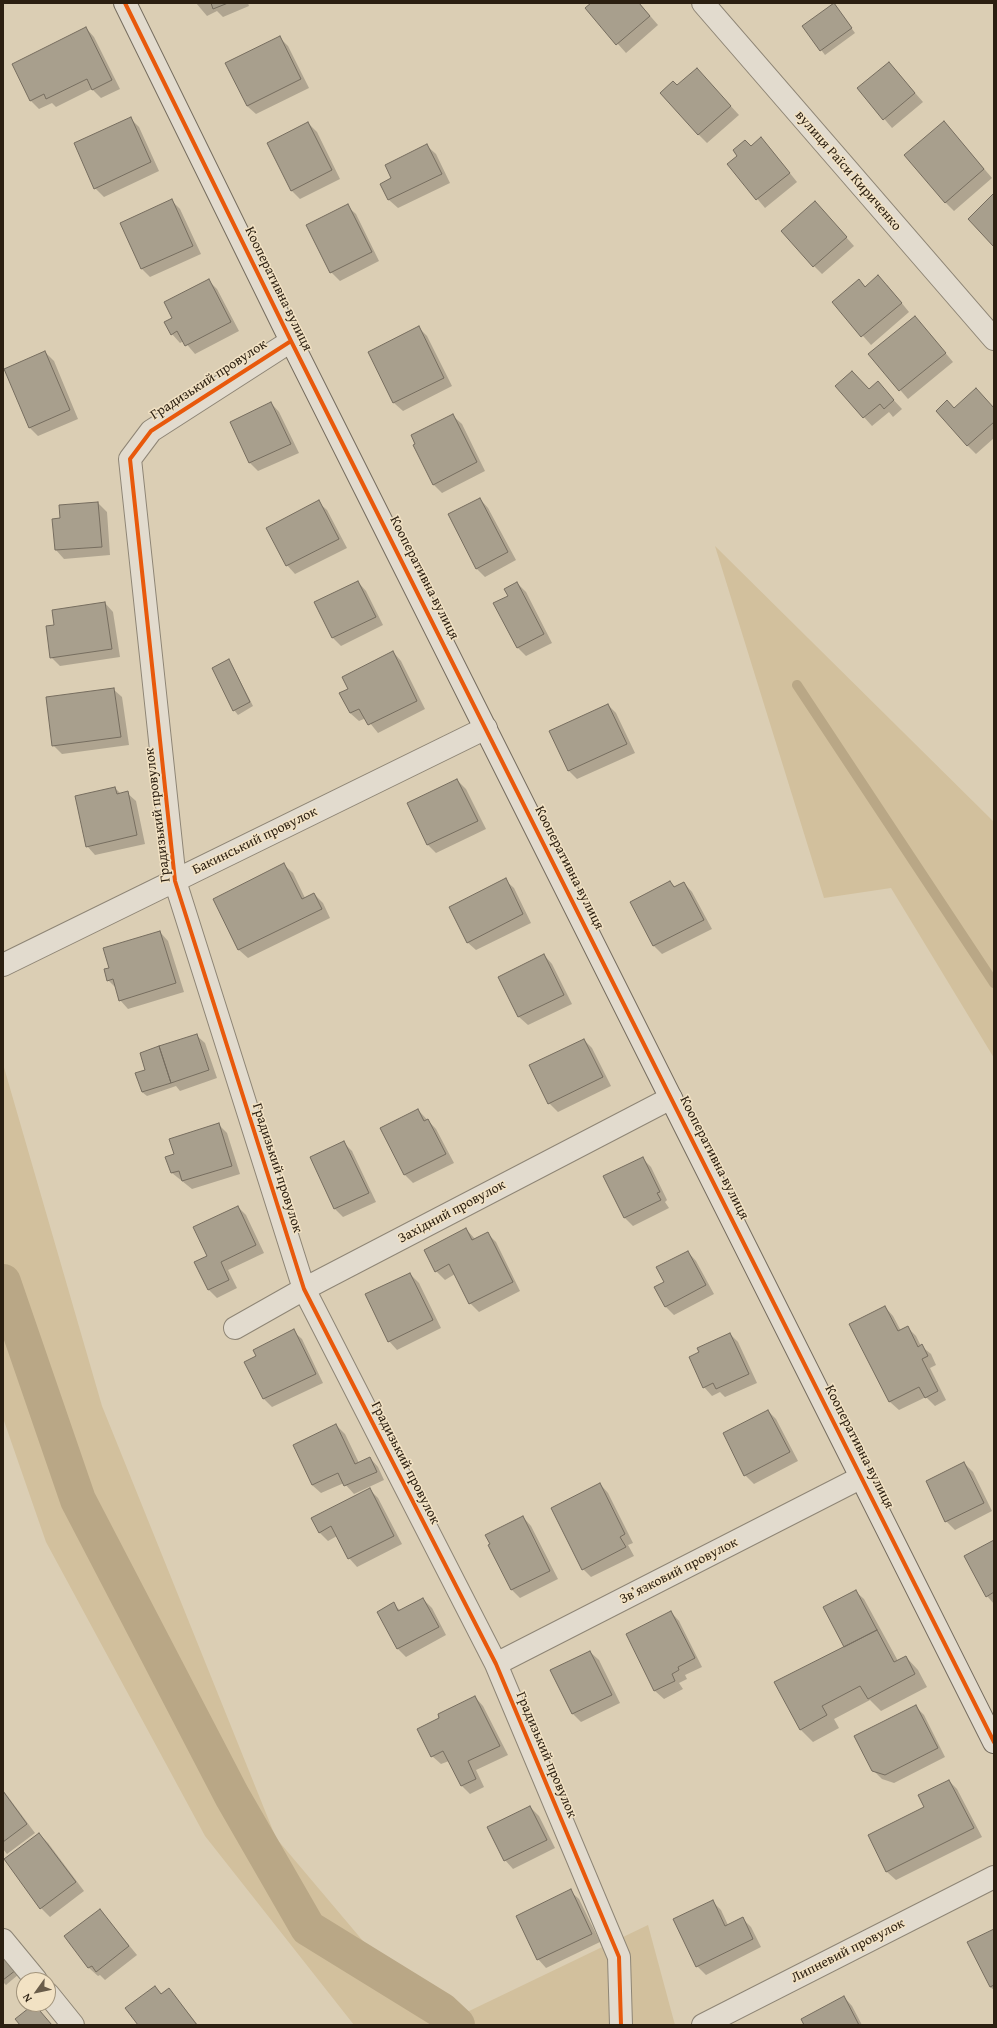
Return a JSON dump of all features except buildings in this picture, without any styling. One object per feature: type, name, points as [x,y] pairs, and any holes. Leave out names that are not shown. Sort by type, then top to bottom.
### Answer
[{"type":"street","name":"Кооперативна вулиця","points":[[125,3],[291,340],[994,1742]]},
{"type":"street","name":"вулиця Раїси Кириченко","points":[[703,3],[994,339]]},
{"type":"street","name":"Градизький провулок","points":[[291,340],[150,431],[130,459],[175,881],[304,1289],[496,1664],[619,1957],[620,2025]]},
{"type":"street","name":"Бакинський провулок","points":[[3,965],[486,728]]},
{"type":"street","name":"Західний провулок","points":[[235,1328],[304,1289],[671,1098]]},
{"type":"street","name":"Звʼязковий провулок","points":[[496,1664],[862,1477]]},
{"type":"street","name":"Липневий провулок","points":[[703,2025],[994,1877]]},
{"type":"street","points":[[3,1940],[29,1972]]},
{"type":"street","points":[[56,2004],[74,2025]]},
{"type":"shaded area","points":[[715,546],[994,822],[994,1058],[891,888],[824,898]]},
{"type":"shaded area","points":[[3,1064],[102,1406],[276,1838],[434,2025],[354,2025],[205,1836],[46,1542],[3,1418]]},
{"type":"shaded area","points":[[648,1925],[675,2025],[440,2025]]},
{"type":"waterway","points":[[797,685],[994,983]]},
{"type":"waterway","points":[[3,1282],[78,1500],[232,1796],[308,1928],[441,2010],[457,2025]]},
{"type":"cycle path","points":[[125,3],[291,341],[994,1742]]},
{"type":"cycle path","points":[[291,341],[151,431],[130,459],[175,881],[304,1289],[496,1664],[619,1957],[621,2025]]}]
